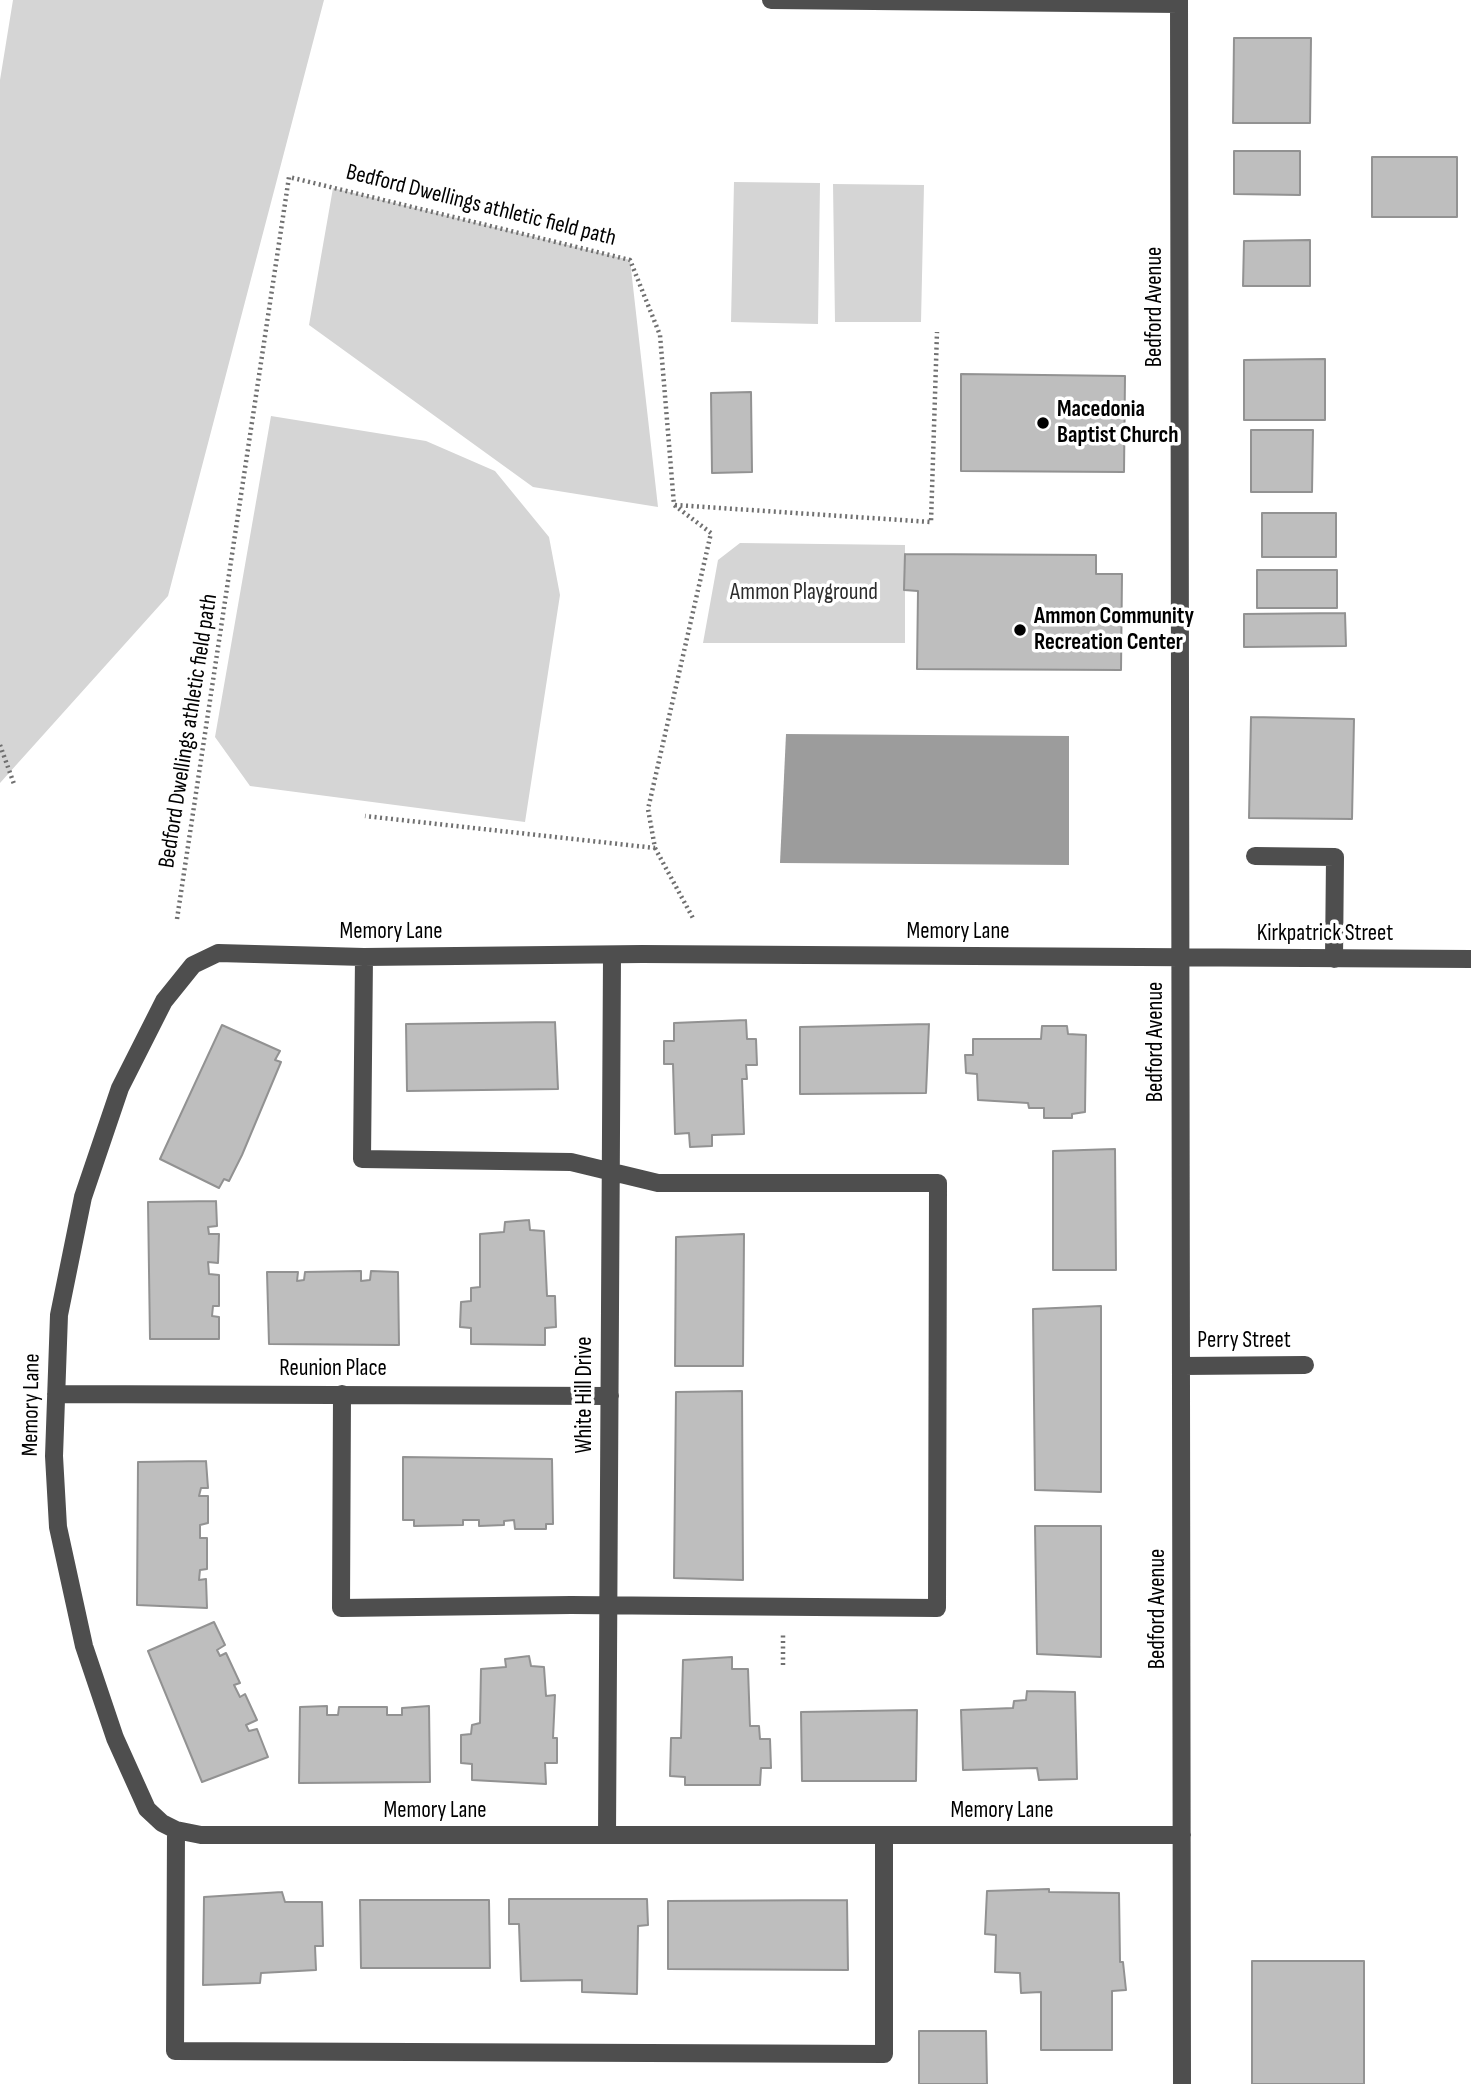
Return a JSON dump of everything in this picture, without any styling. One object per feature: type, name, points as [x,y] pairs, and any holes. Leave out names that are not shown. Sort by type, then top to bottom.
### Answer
[{"type":"street","points":[[771,0],[1179,2]]},
{"type":"street","name":"Bedford Avenue","points":[[1179,2],[1182,2084]]},
{"type":"street","points":[[1255,856],[1335,857],[1334,959]]},
{"type":"street","name":"Memory Lane","points":[[1180,958],[364,957],[218,953],[193,965],[164,1001],[120,1088],[83,1197],[59,1315],[54,1456],[58,1527],[84,1646],[136,1788],[147,1810],[176,1830],[201,1835],[1182,1835]]},
{"type":"street","name":"White Hill Drive","points":[[607,1835],[612,956]]},
{"type":"street","points":[[342,1394],[341,1608],[558,1605],[937,1608],[938,1183],[658,1182],[571,1162],[362,1159],[364,957]]},
{"type":"street","name":"Kirkpatrick Street","points":[[1180,958],[1471,959]]},
{"type":"street","name":"Perry Street","points":[[1183,1366],[1305,1365]]},
{"type":"street","name":"Reunion Place","points":[[56,1394],[610,1396]]},
{"type":"street","points":[[176,1830],[175,2051],[884,2053],[884,1837]]},
{"type":"path","name":"Bedford Dwellings athletic field path","points":[[177,919],[289,177],[629,260],[660,335],[674,505]]},
{"type":"path","points":[[674,505],[931,522],[937,332]]},
{"type":"path","points":[[674,505],[710,533],[648,809],[655,848],[694,920]]},
{"type":"path","points":[[0,746],[14,784]]},
{"type":"path","points":[[365,816],[655,848]]},
{"type":"path","points":[[783,1631],[783,1665]]},
{"type":"green space","points":[[13,0],[324,0],[168,596],[0,783],[0,80]]},
{"type":"green space","points":[[734,182],[820,183],[818,324],[731,322]]},
{"type":"green space","points":[[833,184],[924,185],[921,322],[835,322]]},
{"type":"green space","points":[[333,188],[630,260],[658,507],[533,487],[309,325]]},
{"type":"green space","points":[[271,416],[426,441],[495,471],[549,537],[560,595],[525,822],[250,786],[215,737]]},
{"type":"green space","name":"Ammon Playground","points":[[740,543],[905,545],[905,643],[703,643],[718,560]]},
{"type":"shaded area","points":[[786,734],[1069,736],[1069,865],[780,863]]},
{"type":"building","points":[[1234,38],[1311,38],[1310,123],[1233,123]]},
{"type":"building","points":[[1234,151],[1300,151],[1300,195],[1234,194]]},
{"type":"building","points":[[1372,157],[1457,157],[1457,217],[1372,217]]},
{"type":"building","points":[[1310,240],[1310,286],[1243,286],[1244,241]]},
{"type":"building","points":[[1325,359],[1325,420],[1244,420],[1244,360]]},
{"type":"building","name":"Macedonia Baptist Church","points":[[961,374],[1125,376],[1124,472],[961,471]]},
{"type":"building","points":[[751,392],[752,472],[712,473],[711,393]]},
{"type":"building","points":[[1251,430],[1313,430],[1312,492],[1251,492]]},
{"type":"building","points":[[1262,513],[1336,513],[1336,557],[1262,557]]},
{"type":"building","name":"Ammon Community Recreation Center","points":[[905,554],[1096,555],[1096,574],[1122,574],[1121,670],[917,669],[918,591],[904,590]]},
{"type":"building","points":[[1257,570],[1337,570],[1337,608],[1257,608]]},
{"type":"building","points":[[1345,613],[1346,646],[1244,647],[1244,614]]},
{"type":"building","points":[[1251,717],[1354,719],[1352,819],[1249,818]]},
{"type":"building","points":[[746,1020],[747,1039],[756,1039],[757,1065],[746,1065],[747,1079],[742,1079],[744,1134],[712,1135],[712,1146],[690,1147],[689,1133],[675,1134],[673,1064],[664,1064],[664,1041],[674,1041],[674,1023]]},
{"type":"building","points":[[555,1022],[558,1089],[407,1091],[406,1024]]},
{"type":"building","points":[[929,1024],[926,1093],[800,1094],[800,1027]]},
{"type":"building","points":[[222,1025],[280,1051],[275,1060],[281,1062],[242,1155],[229,1181],[224,1179],[219,1188],[160,1159]]},
{"type":"building","points":[[1042,1026],[1067,1026],[1068,1034],[1086,1035],[1085,1112],[1072,1114],[1072,1118],[1044,1118],[1044,1108],[1029,1108],[1028,1103],[978,1100],[977,1074],[966,1073],[965,1055],[973,1055],[973,1039],[1041,1039]]},
{"type":"building","points":[[1115,1149],[1116,1270],[1053,1270],[1053,1151]]},
{"type":"building","points":[[216,1201],[217,1226],[208,1227],[209,1234],[219,1234],[218,1263],[208,1262],[209,1274],[219,1275],[219,1306],[213,1306],[212,1316],[219,1317],[219,1339],[150,1339],[148,1202]]},
{"type":"building","points":[[529,1220],[530,1230],[544,1231],[547,1296],[555,1296],[556,1327],[545,1328],[545,1345],[471,1344],[471,1328],[460,1327],[461,1302],[471,1301],[471,1288],[480,1287],[480,1234],[504,1232],[505,1222]]},
{"type":"building","points":[[744,1234],[743,1366],[675,1366],[676,1237]]},
{"type":"building","points":[[361,1271],[361,1281],[370,1280],[371,1271],[398,1272],[399,1345],[269,1344],[267,1272],[298,1272],[297,1281],[304,1280],[305,1272]]},
{"type":"building","points":[[1101,1306],[1101,1492],[1035,1490],[1033,1309]]},
{"type":"building","points":[[742,1391],[743,1580],[674,1578],[676,1392]]},
{"type":"building","points":[[403,1457],[552,1459],[553,1524],[546,1524],[546,1529],[515,1529],[514,1520],[504,1521],[504,1525],[479,1526],[479,1520],[463,1520],[463,1525],[414,1526],[414,1520],[403,1520]]},
{"type":"building","points":[[206,1461],[208,1488],[201,1488],[199,1496],[208,1496],[208,1523],[200,1525],[200,1538],[207,1538],[207,1569],[200,1570],[199,1580],[206,1579],[207,1608],[137,1605],[138,1462]]},
{"type":"building","points":[[1035,1526],[1101,1526],[1101,1657],[1037,1654]]},
{"type":"building","points":[[214,1622],[225,1645],[217,1650],[220,1656],[226,1653],[240,1683],[234,1685],[240,1697],[245,1694],[257,1720],[246,1725],[249,1731],[257,1729],[268,1757],[202,1782],[148,1651]]},
{"type":"building","points":[[529,1656],[531,1666],[544,1667],[546,1696],[555,1695],[553,1738],[557,1738],[557,1763],[545,1763],[546,1784],[472,1780],[472,1764],[461,1763],[461,1735],[471,1734],[472,1725],[480,1723],[481,1669],[506,1667],[505,1659]]},
{"type":"building","points":[[732,1657],[732,1669],[748,1669],[750,1726],[759,1726],[760,1739],[770,1739],[771,1768],[761,1768],[760,1785],[685,1785],[685,1777],[670,1776],[671,1738],[681,1738],[683,1660]]},
{"type":"building","points":[[1027,1691],[1075,1692],[1077,1779],[1039,1780],[1037,1768],[963,1770],[961,1710],[1013,1708],[1014,1701],[1026,1700]]},
{"type":"building","points":[[327,1706],[327,1715],[338,1715],[339,1707],[387,1707],[387,1715],[402,1715],[402,1708],[429,1706],[430,1782],[299,1783],[300,1707]]},
{"type":"building","points":[[917,1710],[916,1781],[802,1781],[801,1712]]},
{"type":"building","points":[[1049,1889],[1049,1892],[1119,1893],[1120,1962],[1123,1962],[1126,1990],[1112,1991],[1112,2050],[1041,2050],[1041,1992],[1021,1993],[1020,1973],[995,1972],[996,1935],[985,1934],[987,1891]]},
{"type":"building","points":[[282,1892],[285,1902],[322,1902],[323,1946],[315,1946],[316,1970],[261,1973],[260,1983],[203,1985],[204,1897]]},
{"type":"building","points":[[509,1899],[647,1899],[648,1925],[638,1926],[637,1994],[582,1992],[582,1980],[521,1981],[519,1924],[509,1924]]},
{"type":"building","points":[[360,1900],[489,1900],[490,1968],[361,1968]]},
{"type":"building","points":[[847,1900],[848,1970],[668,1969],[668,1901]]},
{"type":"building","points":[[1252,1961],[1364,1961],[1364,2084],[1252,2084]]},
{"type":"building","points":[[919,2031],[986,2031],[987,2084],[919,2084]]},
{"type":"place","name":"Macedonia Baptist Church","points":[[1043,423]]},
{"type":"place","name":"Ammon Community Recreation Center","points":[[1020,630]]}]
